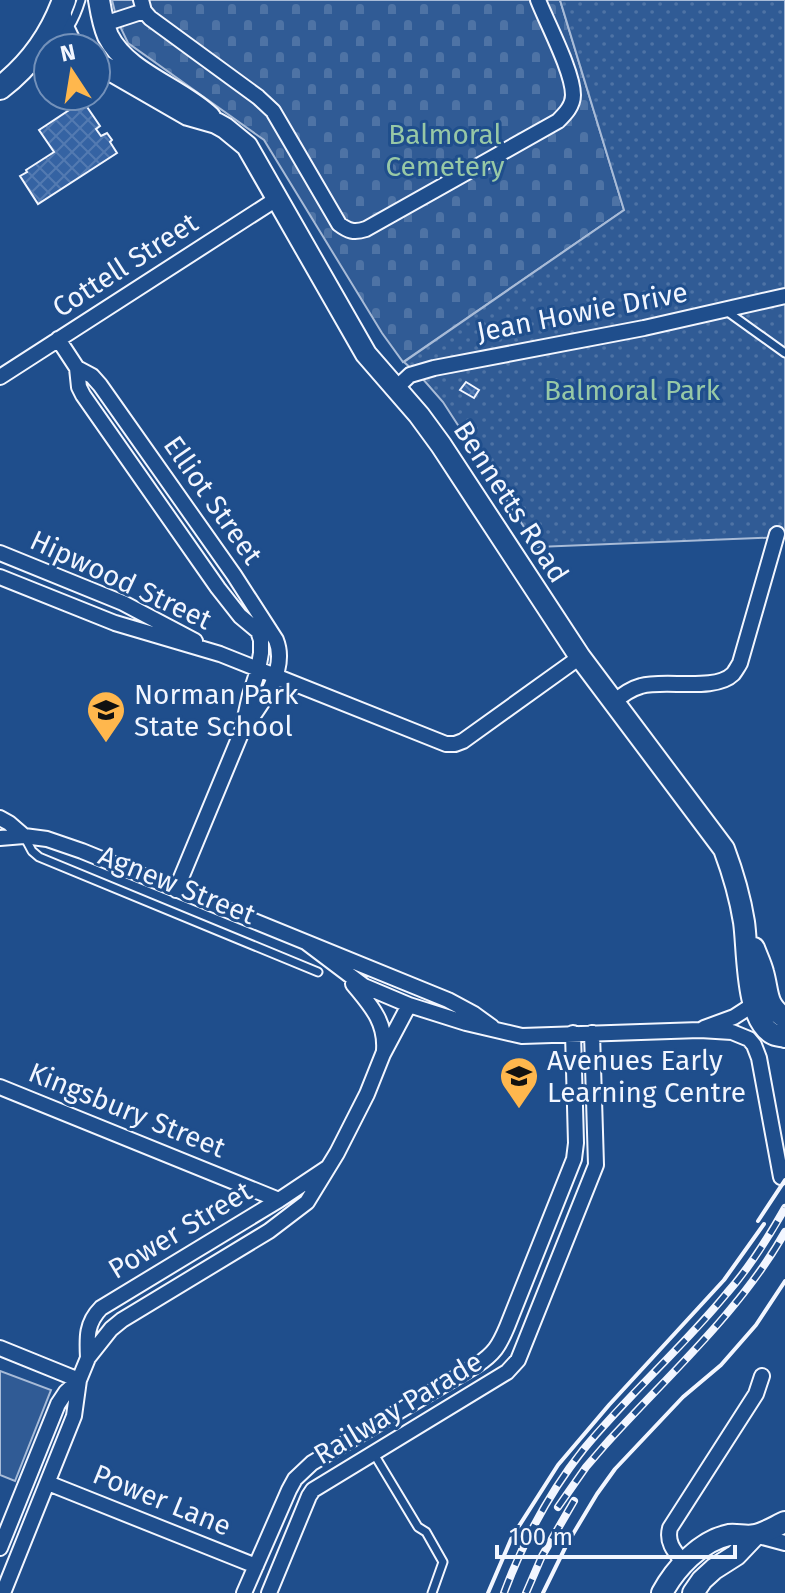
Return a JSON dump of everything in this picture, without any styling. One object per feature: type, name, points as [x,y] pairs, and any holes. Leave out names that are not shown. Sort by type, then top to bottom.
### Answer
[{"type":"main road","name":"Bennetts Road","points":[[99,0],[112,42],[126,60],[191,100],[247,146],[366,354],[441,445],[580,657],[724,849],[734,875],[744,921],[749,973],[758,1017],[766,1029],[785,1037]]},
{"type":"main road","points":[[52,32],[61,3]]},
{"type":"main road","points":[[59,32],[61,3]]},
{"type":"main road","points":[[0,88],[32,63]]},
{"type":"main road","name":"Bennetts Road","points":[[112,71],[188,115],[216,123]]},
{"type":"main road","name":"Bennetts Road","points":[[744,921],[770,1003],[785,1018]]},
{"type":"main road","points":[[693,1593],[702,1580],[736,1555],[755,1535],[785,1522]]},
{"type":"main road","points":[[662,1593],[684,1563],[703,1547],[728,1535],[755,1535]]},
{"type":"street","points":[[104,24],[143,6],[154,21],[258,97],[273,111],[339,224],[349,231],[358,232],[558,121],[569,110],[573,96],[569,74],[538,0]]},
{"type":"street","name":"Cottell Street","points":[[0,377],[278,198]]},
{"type":"street","name":"Jean Howie Drive","points":[[395,389],[410,375],[425,370],[644,328],[785,296]]},
{"type":"street","name":"Elliot Street","points":[[58,339],[77,368],[83,395],[218,588],[240,616],[258,631],[262,647],[242,731]]},
{"type":"street","name":"Elliot Street","points":[[77,368],[92,376],[100,385],[260,614],[279,648],[280,660],[274,676]]},
{"type":"street","points":[[614,702],[626,692],[643,685],[711,682],[734,674],[740,663],[777,534]]},
{"type":"street","name":"Hipwood Street","points":[[0,553],[123,603],[220,654],[439,743],[452,745],[463,741],[580,657]]},
{"type":"street","name":"Hipwood Street","points":[[0,577],[115,623],[220,654]]},
{"type":"street","points":[[176,890],[242,731],[263,702],[274,676]]},
{"type":"street","name":"Agnew Street","points":[[0,818],[24,836]]},
{"type":"street","name":"Agnew Street","points":[[0,838],[24,836],[50,839],[448,1000],[495,1030]]},
{"type":"street","name":"Agnew Street","points":[[307,943],[364,986],[451,1019],[522,1036],[700,1030],[735,1033],[749,1039],[759,1058],[781,1177]]},
{"type":"street","points":[[342,969],[380,1022],[384,1038],[383,1054]]},
{"type":"street","name":"Agnew Street","points":[[700,1030],[734,1017],[754,1004]]},
{"type":"street","name":"Power Street","points":[[3,1593],[76,1411],[79,1380],[88,1358],[122,1320],[300,1209],[331,1165],[409,1005]]},
{"type":"street","name":"Railway Parade","points":[[244,1593],[289,1490],[303,1470],[477,1365],[497,1348],[574,1159],[573,1033]]},
{"type":"street","name":"Railway Parade","points":[[269,1593],[313,1490],[507,1372],[518,1360],[595,1170],[592,1033]]},
{"type":"street","points":[[574,1084],[594,1084]]},
{"type":"street","name":"Kingsbury Street","points":[[0,1087],[279,1200]]},
{"type":"street","name":"Power Street","points":[[88,1358],[87,1330],[98,1311],[331,1165]]},
{"type":"street","points":[[0,1348],[79,1380]]},
{"type":"street","points":[[684,1563],[671,1547],[670,1528],[756,1394],[762,1376]]},
{"type":"street","name":"Power Street","points":[[0,1548],[58,1404],[79,1380]]},
{"type":"street","name":"Power Lane","points":[[48,1483],[256,1566]]},
{"type":"street","points":[[755,1535],[785,1543]]},
{"type":"lane","points":[[67,32],[81,0]]},
{"type":"lane","points":[[725,310],[785,353]]},
{"type":"lane","name":"Agnew Street","points":[[24,836],[39,857],[318,972]]},
{"type":"lane","points":[[374,1453],[418,1527],[426,1532],[443,1562],[432,1593]]},
{"type":"shaded area","points":[[0,1371],[51,1390],[15,1481],[0,1475]]},
{"type":"green space","name":"Balmoral Cemetery","points":[[112,0],[560,0],[624,210],[403,362],[382,333],[264,140],[128,43]]},
{"type":"green space","name":"Balmoral Park","points":[[560,0],[785,0],[785,537],[537,547],[443,402],[404,362],[624,210]]},
{"type":"building","points":[[66,112],[90,112],[100,126],[96,129],[101,136],[107,133],[117,153],[38,204],[20,176],[54,152],[39,130]]},
{"type":"building","points":[[466,382],[479,390],[474,398],[460,390]]},
{"type":"railway","points":[[504,1593],[538,1518],[571,1466],[600,1430],[735,1283],[785,1208]]},
{"type":"railway","points":[[558,1507],[605,1445],[724,1317],[767,1262],[785,1232]]},
{"type":"railway","points":[[526,1593],[542,1556],[574,1501]]},
{"type":"wall","points":[[758,1221],[785,1180]]},
{"type":"wall","points":[[488,1593],[512,1537],[558,1465],[724,1280],[764,1224]]},
{"type":"wall","points":[[543,1593],[567,1544],[615,1469],[683,1397],[721,1365],[756,1325],[785,1281]]},
{"type":"place","name":"Norman Park State School","points":[[106,744]]},
{"type":"place","name":"Avenues Early Learning Centre","points":[[519,1110]]}]
